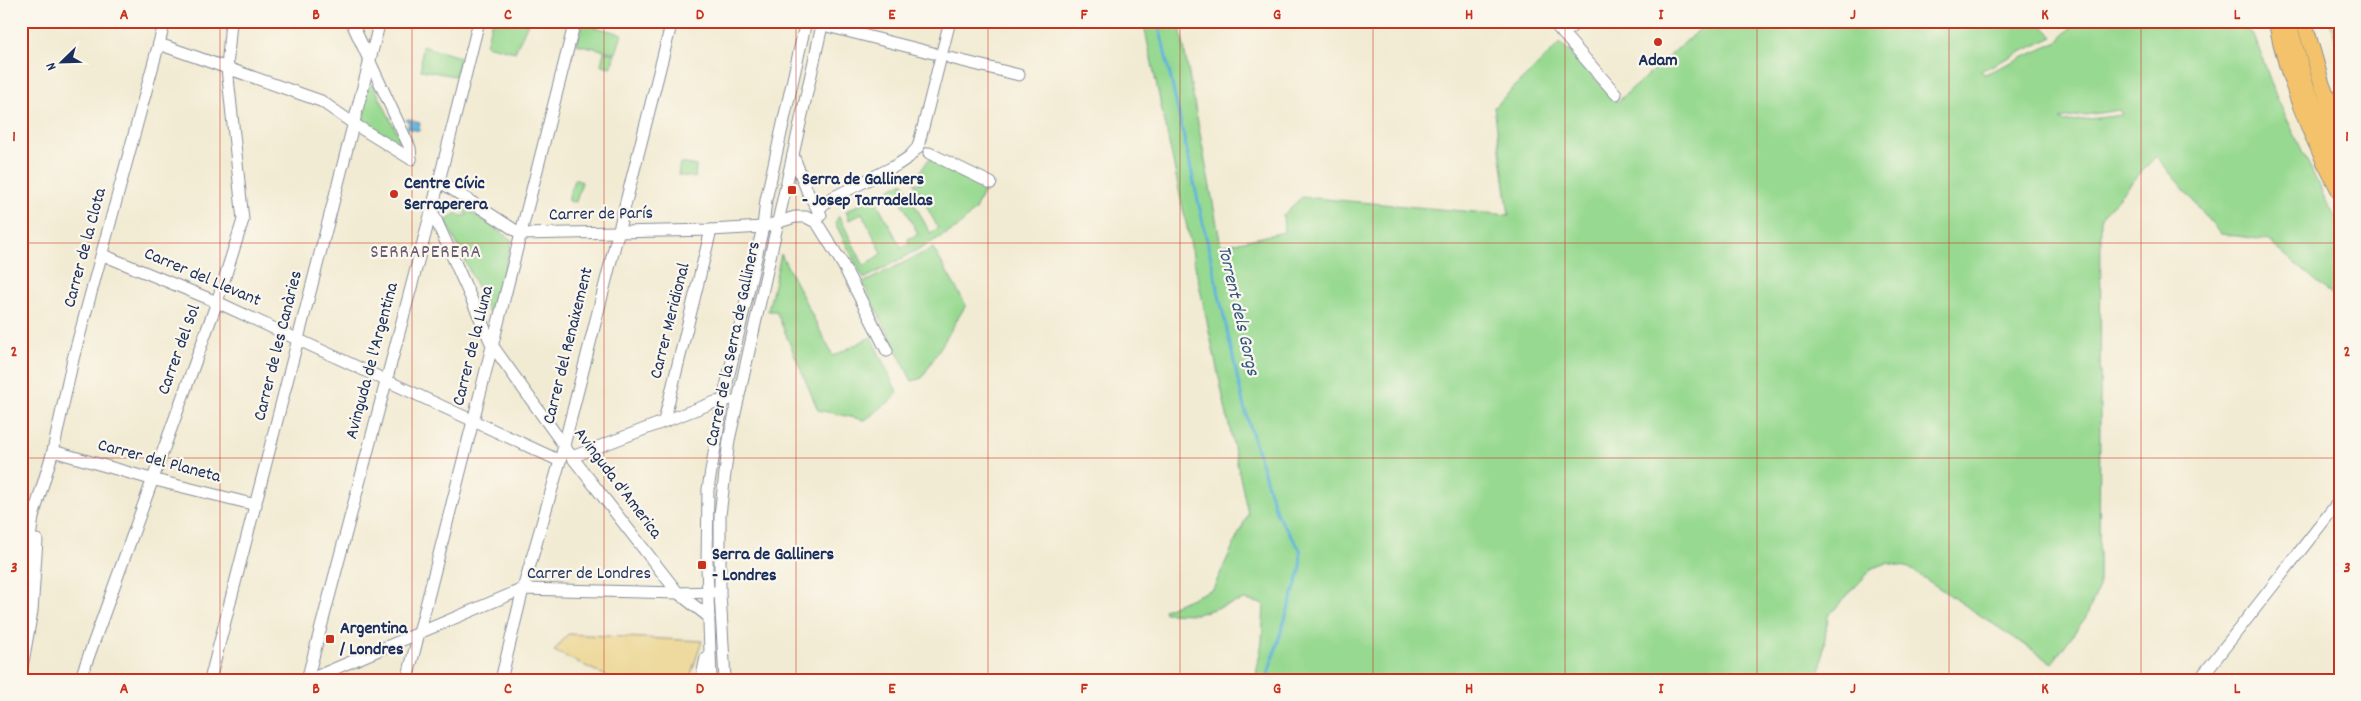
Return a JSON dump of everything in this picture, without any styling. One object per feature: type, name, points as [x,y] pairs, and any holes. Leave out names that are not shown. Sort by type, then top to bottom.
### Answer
[{"type":"main road","points":[[2304,21],[2322,84],[2340,131]]},
{"type":"main road","points":[[2282,23],[2309,129],[2340,192]]},
{"type":"main road","points":[[2294,69],[2315,109],[2340,166]]},
{"type":"street","name":"Carrer de la Clota","points":[[21,600],[33,517],[53,451],[73,359],[103,255],[165,21]]},
{"type":"street","name":"Carrer del Sol","points":[[80,680],[151,479],[217,302],[244,214],[227,68],[231,21]]},
{"type":"street","points":[[159,44],[321,101],[411,159],[410,148],[351,21]]},
{"type":"street","name":"Carrer de les Canàries","points":[[210,680],[354,124],[372,63],[380,21]]},
{"type":"street","name":"Avinguda de l'Argentina","points":[[307,680],[432,211],[479,21]]},
{"type":"street","name":"Carrer de la Lluna","points":[[407,680],[575,21]]},
{"type":"street","name":"Carrer del Renaixement","points":[[501,680],[523,589],[560,461],[563,442],[672,21]]},
{"type":"street","points":[[817,223],[818,210],[832,197],[897,165],[909,157],[918,147],[950,21]]},
{"type":"street","points":[[1552,21],[1616,94]]},
{"type":"street","points":[[1564,34],[1578,21]]},
{"type":"street","points":[[804,22],[824,24],[933,53]]},
{"type":"street","name":"Carrer de la Serra de Galliners","points":[[711,680],[708,592],[708,489],[722,400],[763,226],[766,200],[804,22]]},
{"type":"street","name":"Carrer de la Serra de Galliners","points":[[725,680],[720,593],[720,515],[729,440],[824,24]]},
{"type":"street","points":[[950,58],[1019,75]]},
{"type":"street","points":[[2322,84],[2332,96],[2340,112]]},
{"type":"street","points":[[929,153],[991,183]]},
{"type":"street","points":[[793,154],[808,193],[887,352]]},
{"type":"street","points":[[439,181],[521,234]]},
{"type":"street","points":[[808,193],[818,199],[832,197]]},
{"type":"street","points":[[795,217],[807,208],[809,202],[808,193]]},
{"type":"street","name":"Avinguda d'America","points":[[432,211],[492,345],[572,457],[678,593]]},
{"type":"street","points":[[795,217],[806,217],[817,223],[842,263]]},
{"type":"street","name":"Carrer de París","points":[[521,234],[711,230],[778,224],[795,217]]},
{"type":"street","name":"Carrer Meridional","points":[[664,421],[711,230]]},
{"type":"street","name":"Carrer del Llevant","points":[[103,255],[217,302],[385,382],[560,461]]},
{"type":"street","points":[[572,457],[722,400],[737,401]]},
{"type":"street","name":"Carrer del Planeta","points":[[53,451],[151,479],[256,505]]},
{"type":"street","name":"Carrer de la Clota","points":[[21,672],[32,611],[43,484]]},
{"type":"street","points":[[2199,680],[2340,500]]},
{"type":"street","points":[[21,521],[33,517]]},
{"type":"street","points":[[21,548],[26,566],[29,594],[25,655]]},
{"type":"street","name":"Carrer de Londres","points":[[307,680],[523,589],[720,593]]},
{"type":"street","points":[[678,593],[709,617]]},
{"type":"street","points":[[701,680],[709,639]]},
{"type":"street","points":[[720,680],[720,672],[724,663]]},
{"type":"green space","points":[[492,21],[528,23],[515,52],[486,45]]},
{"type":"green space","points":[[1143,21],[1179,21],[1221,246],[1284,232],[1283,215],[1302,197],[1509,215],[1494,107],[1560,43],[1617,102],[1709,21],[2039,21],[2053,37],[1980,71],[1985,74],[2058,42],[2076,21],[2241,21],[2255,38],[2276,96],[2329,207],[2340,221],[2340,301],[2267,240],[2221,234],[2156,156],[2101,217],[2099,587],[2086,617],[2052,663],[1909,568],[1887,563],[1873,568],[1828,616],[1819,680],[1255,680],[1262,642],[1264,604],[1244,600],[1197,614],[1165,613],[1164,610],[1213,589],[1248,514]],"holes":[[[2119,110],[2122,115],[2065,122],[2060,119]]]},
{"type":"green space","points":[[2329,21],[2340,21],[2340,53]]},
{"type":"green space","points":[[583,24],[622,34],[616,53],[576,44]]},
{"type":"green space","points":[[422,46],[460,57],[455,76],[421,70]]},
{"type":"green space","points":[[604,52],[615,54],[611,67],[601,65]]},
{"type":"green space","points":[[373,84],[401,141],[398,147],[362,125],[360,120],[369,86]]},
{"type":"green space","points":[[929,159],[986,185],[975,210],[957,228],[864,279],[835,223],[839,216],[864,266],[882,253],[862,213],[849,220],[846,211],[874,197],[901,247],[909,243],[908,239],[918,234],[898,195],[886,201],[882,194],[903,182],[930,233],[938,228],[914,183],[921,183],[918,175]]},
{"type":"green space","points":[[680,163],[696,166],[695,178],[678,175]]},
{"type":"green space","points":[[574,179],[582,182],[576,202],[568,201]]},
{"type":"green space","points":[[461,205],[512,240],[495,308],[489,312],[446,221],[456,213],[461,216],[468,215],[460,209]]},
{"type":"green space","points":[[933,248],[966,305],[922,378],[912,381],[863,283]]},
{"type":"green space","points":[[781,254],[833,356],[871,337],[897,392],[894,398],[865,420],[818,410],[776,311],[768,311]]},
{"type":"sand","points":[[568,634],[702,641],[689,680],[615,680],[554,651]]},
{"type":"water","points":[[409,119],[420,123],[419,131],[407,128],[409,123],[406,120]]},
{"type":"waterway","name":"Torrent dels Gorgs","points":[[1158,21],[1244,407],[1277,515],[1300,549],[1301,568],[1266,680]]},
{"type":"place","name":"Adam","points":[[1658,42]]},
{"type":"place","name":"Serra de Galliners - Josep Tarradellas","points":[[792,190]]},
{"type":"place","name":"Centre Cívic Serraperera","points":[[394,194]]},
{"type":"place","name":"Serra de Galliners - Londres","points":[[702,565]]},
{"type":"place","name":"Argentina / Londres","points":[[330,639]]},
{"type":"district","name":"SERRAPERERA","points":[[426,253]]}]
